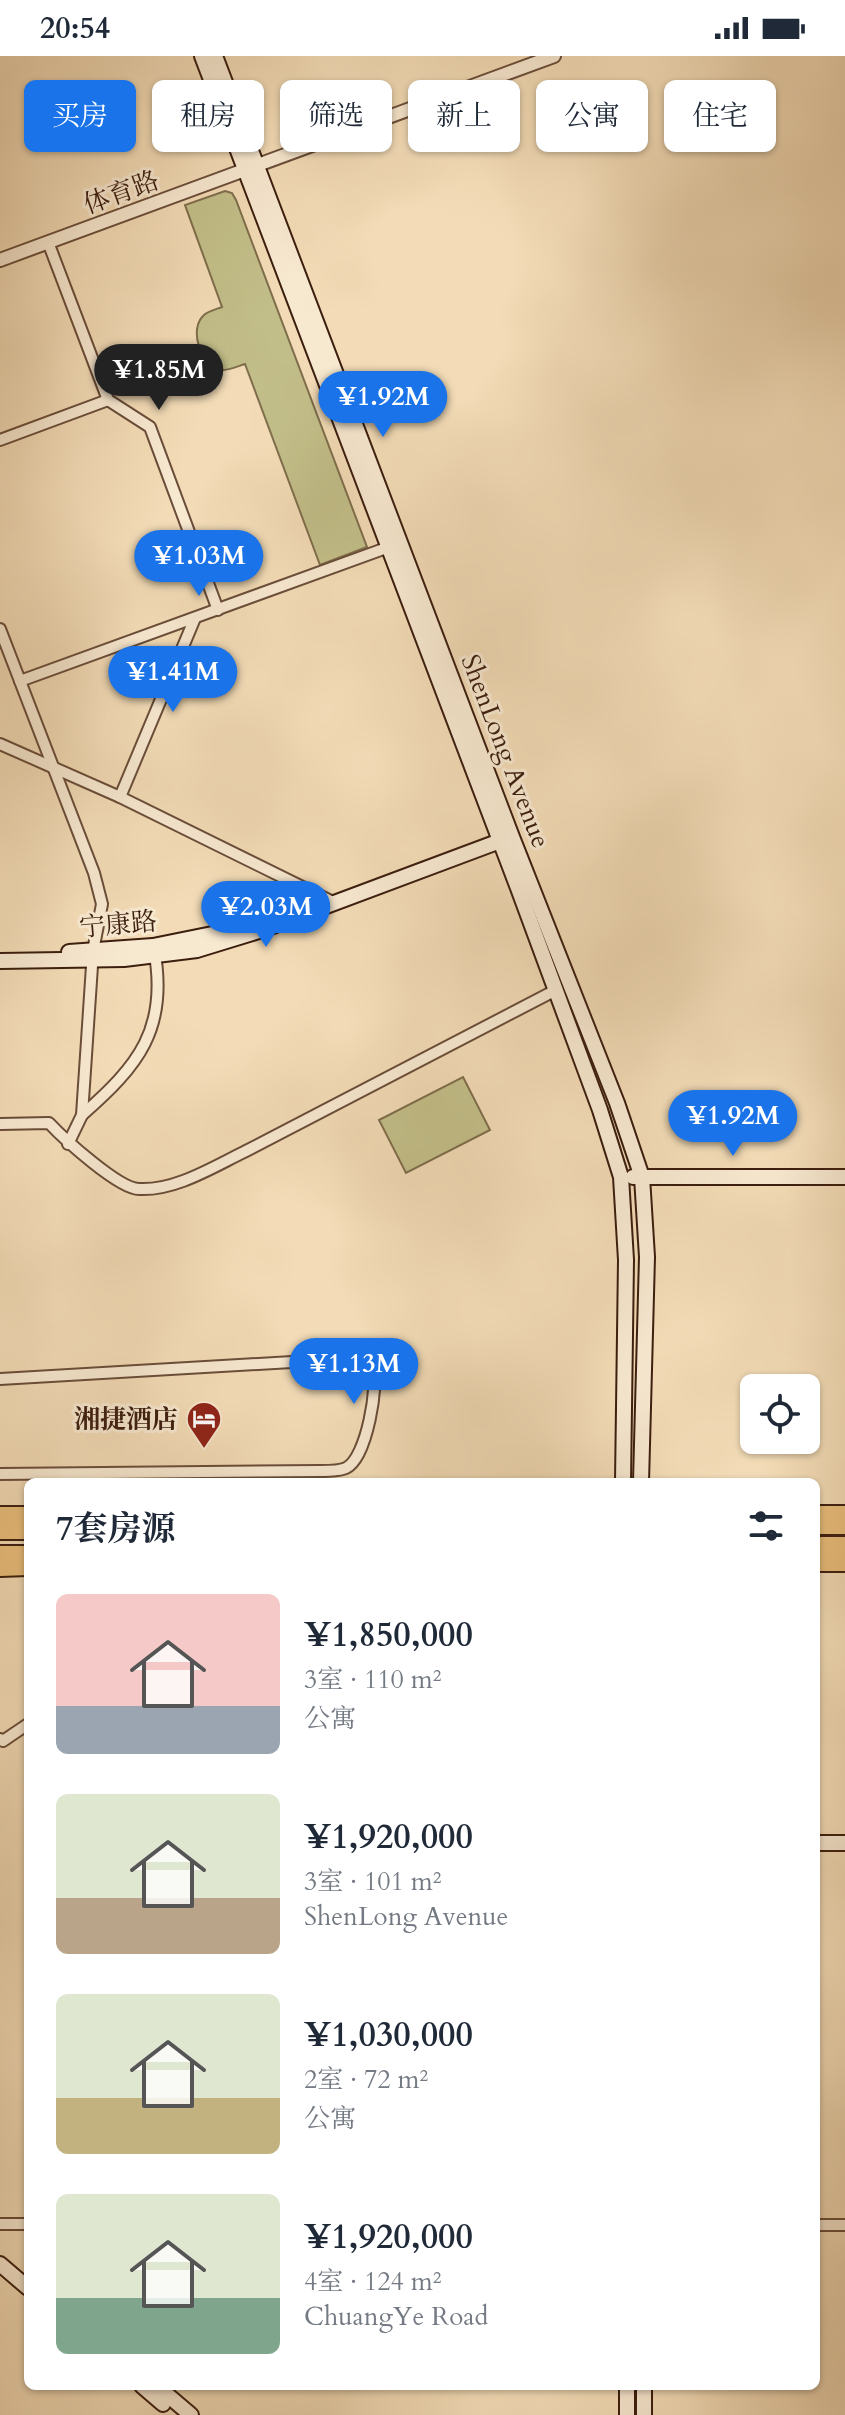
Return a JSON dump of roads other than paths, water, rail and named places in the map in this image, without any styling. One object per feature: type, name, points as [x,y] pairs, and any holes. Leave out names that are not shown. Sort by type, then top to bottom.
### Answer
[{"type":"highway","points":[[820,1525],[845,1525]]},
{"type":"highway","points":[[0,1530],[24,1530]]},
{"type":"highway","points":[[820,1546],[845,1546]]},
{"type":"highway","points":[[0,1555],[24,1555]]},
{"type":"main road","name":"ShenLong Avenue","points":[[202,56],[251,167],[504,835],[621,1177],[626,1260],[623,1478]]},
{"type":"main road","name":"ShenLong Avenue","points":[[215,56],[251,167],[389,547],[504,835],[617,1103],[642,1177],[647,1257],[641,1478]]},
{"type":"main road","name":"宁康路","points":[[0,952],[93,956],[154,952],[330,900],[504,835]]},
{"type":"main road","points":[[0,961],[93,956]]},
{"type":"main road","points":[[621,1177],[845,1177]]},
{"type":"main road","points":[[820,1514],[845,1514]]},
{"type":"main road","points":[[0,1515],[24,1515]]},
{"type":"main road","points":[[820,1563],[845,1563]]},
{"type":"main road","points":[[0,1568],[24,1567]]},
{"type":"main road","points":[[820,1843],[845,1843]]},
{"type":"main road","points":[[0,2252],[24,2273]]},
{"type":"main road","points":[[0,2264],[24,2285]]},
{"type":"main road","points":[[147,2390],[176,2415]]},
{"type":"main road","points":[[162,2390],[191,2415]]},
{"type":"main road","points":[[627,2390],[627,2415]]},
{"type":"main road","points":[[644,2390],[644,2415]]},
{"type":"street","name":"体育路","points":[[0,260],[554,56]]},
{"type":"street","points":[[48,242],[108,400],[150,427],[218,610]]},
{"type":"street","points":[[0,440],[108,400]]},
{"type":"street","points":[[20,681],[389,547]]},
{"type":"street","points":[[120,797],[195,618]]},
{"type":"street","points":[[0,629],[94,873],[102,904],[93,956],[82,1115],[68,1144]]},
{"type":"street","points":[[0,744],[120,797],[330,900]]},
{"type":"street","points":[[82,1115],[124,1077],[151,1031],[157,1013],[154,952]]},
{"type":"street","points":[[0,1124],[49,1123],[68,1144],[135,1190],[160,1187],[193,1176],[244,1152],[556,990]]},
{"type":"street","points":[[0,1379],[359,1358],[373,1364],[377,1379],[367,1427],[356,1459],[346,1468],[320,1471],[0,1474]]},
{"type":"street","points":[[0,1739],[3,1741],[16,1735],[24,1728]]},
{"type":"street","points":[[0,2224],[24,2224]]},
{"type":"street","points":[[820,2225],[845,2225]]},
{"type":"place","name":"湘捷酒店","points":[[204,1450]]}]
